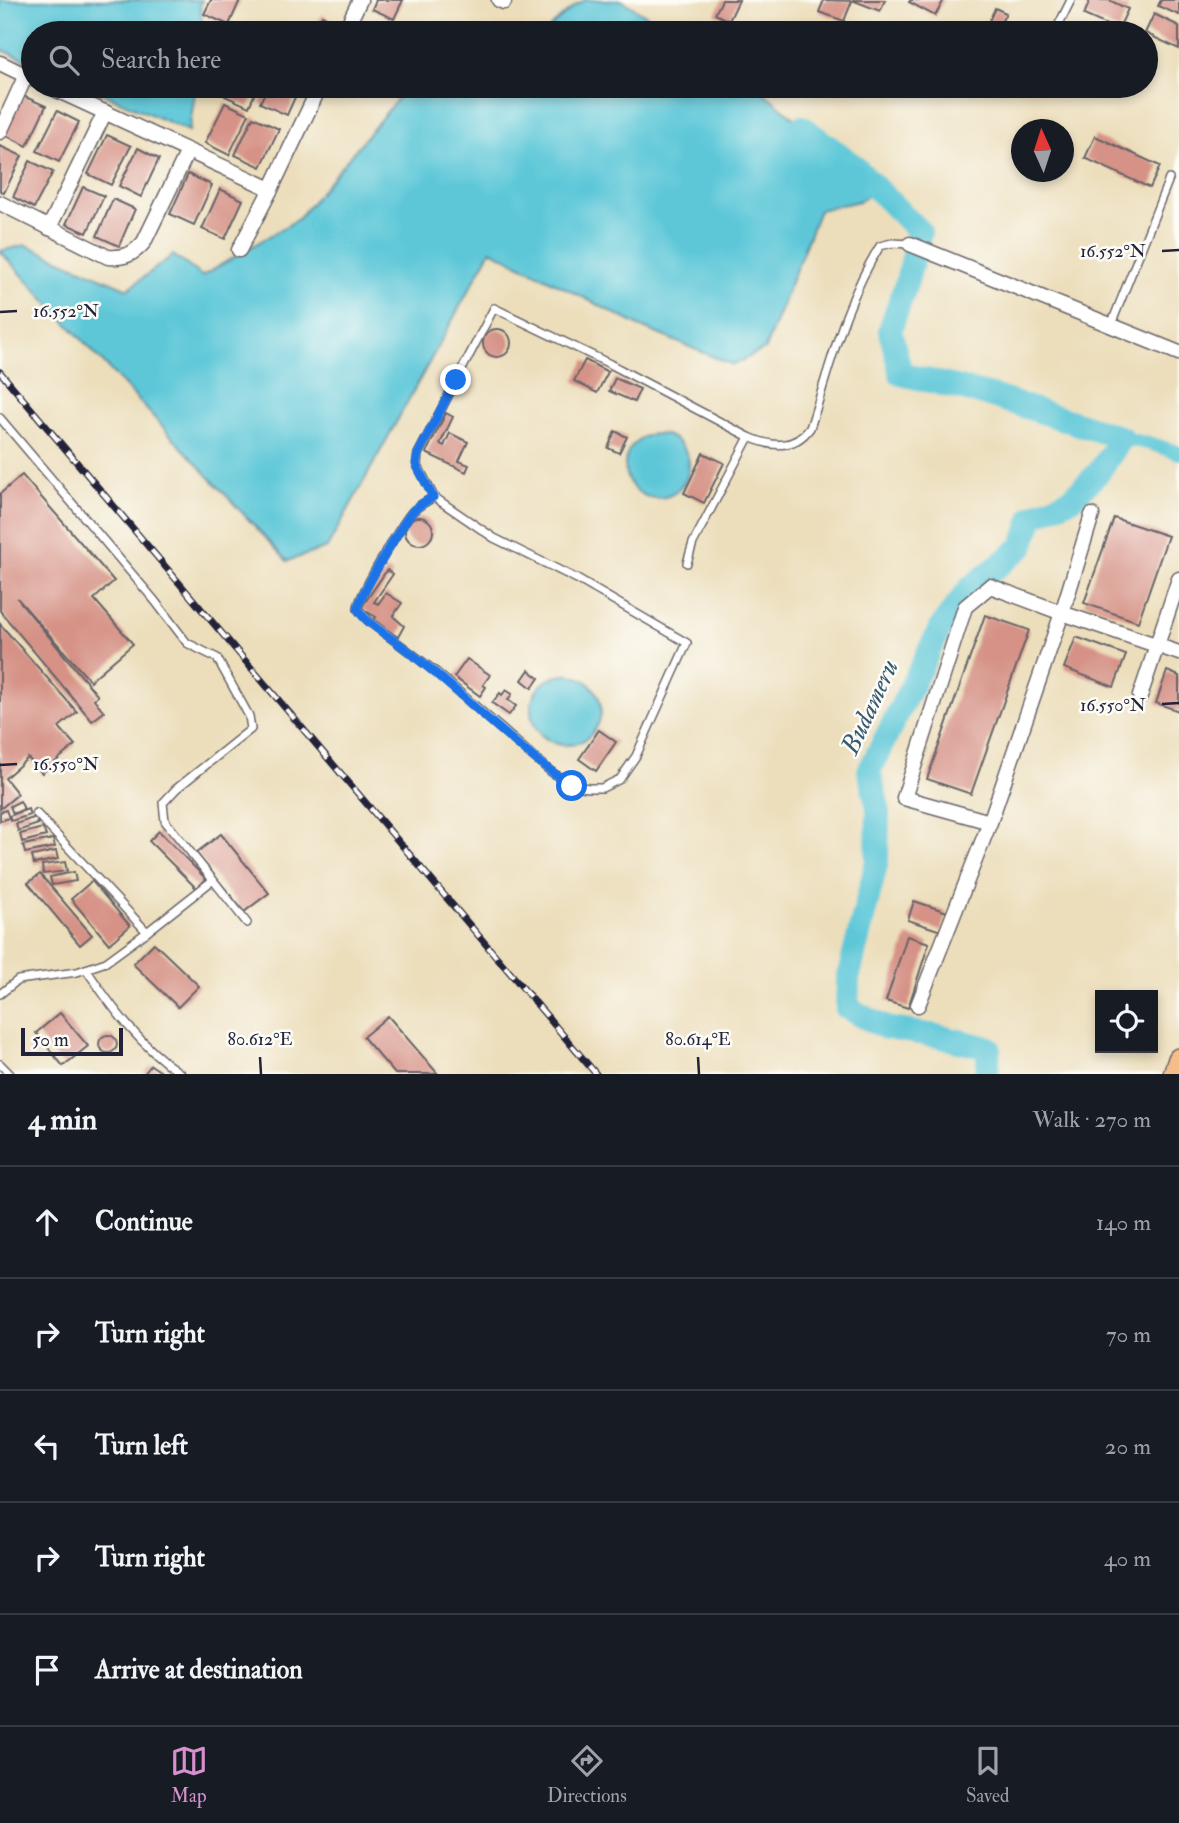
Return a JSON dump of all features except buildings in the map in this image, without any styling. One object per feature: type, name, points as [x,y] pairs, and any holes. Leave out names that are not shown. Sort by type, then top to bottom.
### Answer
[{"type":"main road","points":[[1174,1074],[1179,1059]]},
{"type":"street","points":[[350,21],[360,0]]},
{"type":"street","points":[[0,64],[21,73]]},
{"type":"street","points":[[0,132],[21,94]]},
{"type":"street","points":[[74,98],[271,189]]},
{"type":"street","points":[[239,250],[314,98]]},
{"type":"street","points":[[49,228],[104,112]]},
{"type":"street","points":[[0,203],[108,257],[121,258],[134,254],[144,242],[188,151]]},
{"type":"street","points":[[910,244],[1179,353]]},
{"type":"street","points":[[918,1005],[990,822],[1062,613],[1092,515]]},
{"type":"street","points":[[1140,696],[1179,579]]},
{"type":"street","points":[[990,822],[904,798],[965,607],[990,586],[1179,653]]},
{"type":"lane","points":[[1060,21],[1071,0]]},
{"type":"lane","points":[[1111,325],[1169,179]]},
{"type":"lane","points":[[433,497],[413,510],[366,587],[357,604],[358,609],[369,621],[436,672],[572,786],[602,788],[620,779],[636,755],[687,643],[577,579],[494,538],[433,497],[416,464],[418,454],[494,308],[610,364],[749,437],[773,444],[792,444],[802,440],[810,428],[855,293],[873,257],[880,246],[892,243],[910,244]]},
{"type":"lane","points":[[0,418],[155,601],[187,643],[217,658],[249,716],[251,729],[176,789],[163,803],[165,821],[247,923]]},
{"type":"lane","points":[[687,563],[693,543],[749,437]]},
{"type":"lane","points":[[36,813],[147,933]]},
{"type":"lane","points":[[0,994],[18,980],[77,972],[106,962],[213,880]]},
{"type":"lane","points":[[86,969],[133,1034],[163,1062],[181,1074]]},
{"type":"lane","points":[[0,1064],[10,1074]]},
{"type":"water","points":[[0,0],[202,0],[202,21],[21,21],[21,58],[0,49]]},
{"type":"water","points":[[585,0],[621,0],[655,21],[557,21]]},
{"type":"water","points":[[113,98],[194,98],[189,131]]},
{"type":"water","points":[[398,98],[770,98],[879,189],[859,201],[819,210],[765,349],[733,365],[641,327],[491,250],[327,548],[287,561],[0,251],[26,245],[128,289],[173,255],[202,276],[298,219]]},
{"type":"water","points":[[657,434],[669,436],[680,443],[687,454],[687,478],[680,489],[669,496],[657,498],[645,496],[634,489],[627,478],[625,466],[627,454],[634,443],[645,436]]},
{"type":"water","points":[[573,675],[586,681],[595,690],[599,696],[599,724],[591,735],[580,743],[559,745],[541,735],[533,724],[531,703],[541,685],[552,677]]},
{"type":"waterway","name":"Budameru","points":[[802,127],[852,164],[920,232],[890,330],[901,374],[992,396],[1122,438],[1098,473],[1071,499],[1033,516],[1023,546],[970,588],[941,627],[869,771],[878,808],[877,861],[848,979],[847,1008],[886,1028],[989,1048],[987,1074]]},
{"type":"waterway","name":"Budameru","points":[[1122,438],[1179,453]]},
{"type":"railway","points":[[0,372],[596,1074]]},
{"type":"route","points":[[456,380],[418,454],[416,464],[433,497],[413,510],[366,587],[357,604],[358,609],[369,621],[436,672],[550,771],[572,786]]}]
